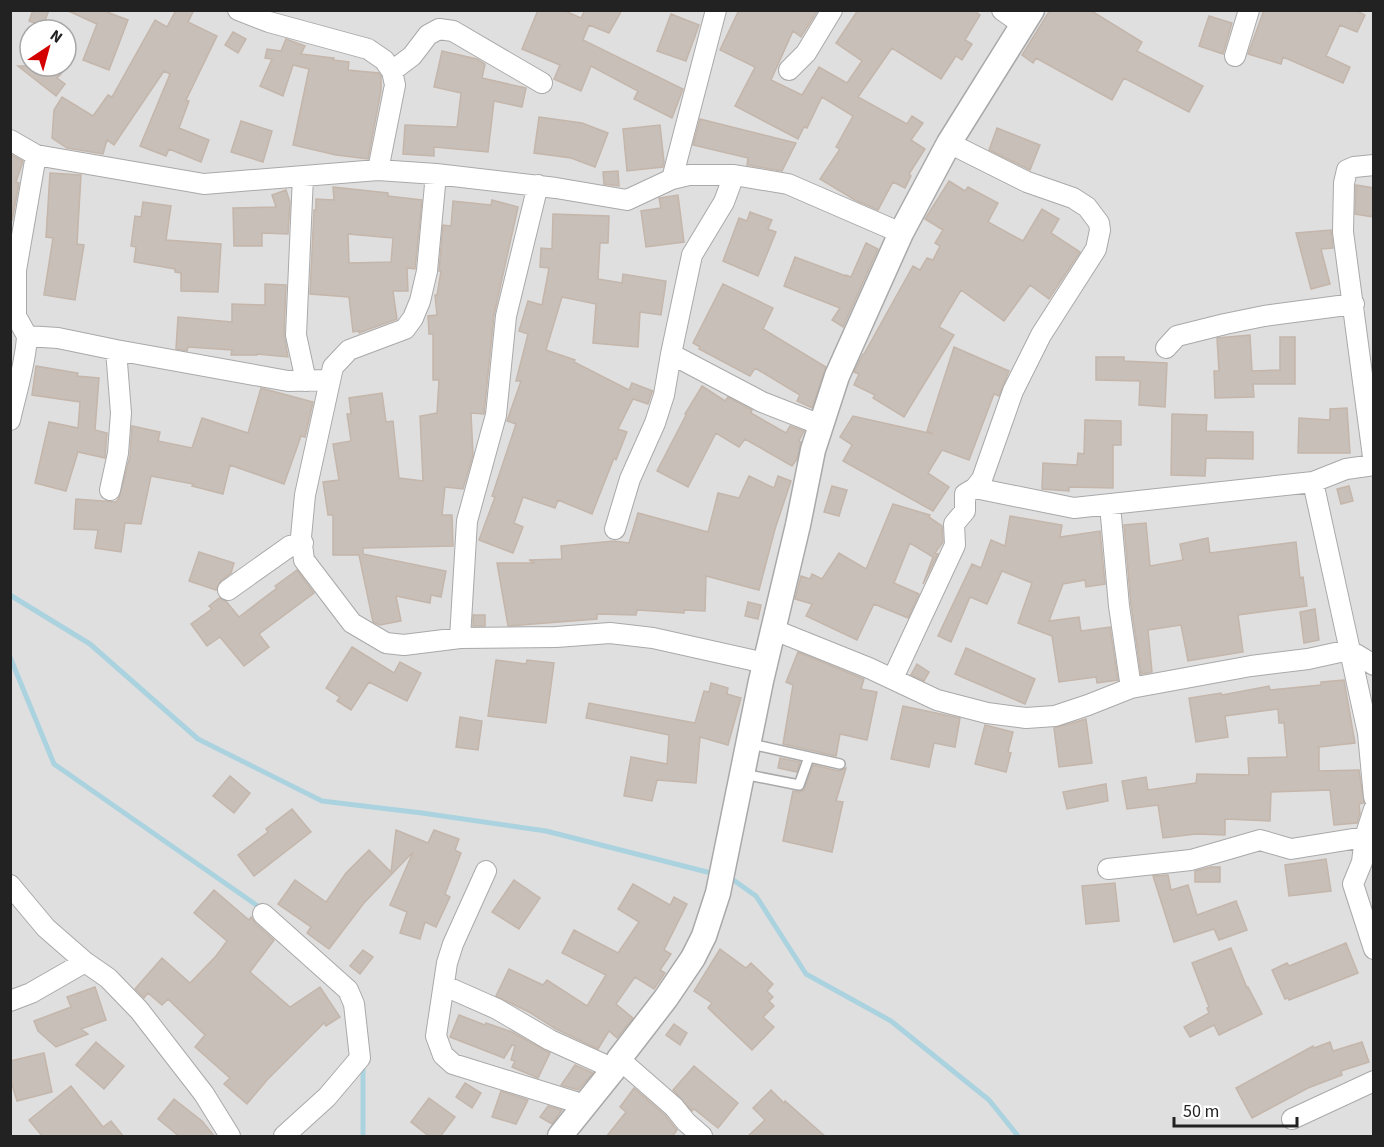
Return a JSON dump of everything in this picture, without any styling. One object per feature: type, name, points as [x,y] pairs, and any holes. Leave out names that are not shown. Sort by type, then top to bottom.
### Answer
[{"type":"street","points":[[238,10],[269,22],[368,49],[384,60],[392,72],[395,84],[378,170]]},
{"type":"street","points":[[672,179],[716,10]]},
{"type":"street","points":[[789,70],[806,53],[832,10]]},
{"type":"street","points":[[560,1137],[666,998],[693,958],[704,936],[718,893],[772,629],[798,525],[813,450],[821,425],[837,376],[901,233],[949,144],[1028,18],[1002,10]]},
{"type":"street","points":[[1235,56],[1249,10]]},
{"type":"street","points":[[392,72],[412,56],[428,34],[439,29],[453,30],[542,83]]},
{"type":"street","points":[[10,140],[36,155],[204,183],[378,170],[538,186],[627,200],[672,179],[689,175],[734,175],[788,184],[901,233]]},
{"type":"street","points":[[893,678],[955,545],[954,524],[965,511],[965,494],[975,488],[982,479],[1013,391],[1041,335],[1096,249],[1100,230],[1099,223],[1087,207],[1073,198],[1027,182],[949,144]]},
{"type":"street","points":[[10,420],[26,352],[27,336],[16,316],[16,270],[36,155]]},
{"type":"street","points":[[975,488],[1074,508],[1312,482],[1346,469],[1374,464],[1343,232],[1344,183],[1347,170],[1354,166],[1374,165]]},
{"type":"street","points":[[436,174],[427,271],[420,301],[413,318],[405,329],[349,350],[333,367],[305,495],[302,525],[304,560],[352,623],[386,643],[405,645],[460,639],[556,637],[610,633],[653,638],[765,663]]},
{"type":"street","points":[[615,529],[630,479],[655,423],[664,395],[692,255],[724,202],[734,175]]},
{"type":"street","points":[[303,176],[296,335],[306,381]]},
{"type":"street","points":[[460,639],[467,520],[496,415],[506,316],[538,186]]},
{"type":"street","points":[[1166,348],[1177,336],[1225,324],[1264,316],[1354,304]]},
{"type":"street","points":[[27,336],[58,338],[288,381],[330,380]]},
{"type":"street","points":[[110,490],[118,453],[121,413],[116,350]]},
{"type":"street","points":[[671,354],[762,402],[821,425]]},
{"type":"street","points":[[1312,482],[1368,734],[1374,797]]},
{"type":"street","points":[[1110,505],[1118,595],[1131,688]]},
{"type":"street","points":[[228,590],[290,546],[303,543]]},
{"type":"street","points":[[772,629],[893,678],[937,700],[987,713],[1026,718],[1055,716],[1131,688],[1251,666],[1308,659],[1349,650],[1374,665]]},
{"type":"street","points":[[1374,809],[1367,845],[1353,884],[1374,949]]},
{"type":"street","points":[[1108,869],[1191,860],[1260,840],[1291,849],[1367,845]]},
{"type":"street","points":[[486,871],[453,944],[447,963],[436,1036],[443,1055],[453,1064],[585,1105]]},
{"type":"street","points":[[10,885],[46,928],[85,962],[108,978],[139,1010],[204,1094],[230,1137]]},
{"type":"street","points":[[263,914],[348,990],[354,1004],[360,1058],[327,1097],[284,1137]]},
{"type":"street","points":[[10,1000],[31,993],[85,962]]},
{"type":"street","points":[[445,986],[497,1009],[550,1040],[616,1064],[675,1107],[686,1122],[702,1137]]},
{"type":"street","points":[[1292,1119],[1374,1081]]},
{"type":"lane","points":[[748,743],[840,764]]},
{"type":"lane","points":[[742,774],[799,785],[809,757]]},
{"type":"shaded area","points":[[11,11],[1373,11],[1373,1136],[11,1136]]},
{"type":"building","points":[[33,10],[49,10],[46,18],[30,18]]},
{"type":"building","points":[[66,10],[102,10],[128,20],[109,70],[83,60],[97,24]]},
{"type":"building","points":[[176,10],[194,10],[188,22],[217,36],[186,100],[189,101],[179,128],[209,140],[201,162],[169,149],[166,156],[140,146],[170,74],[164,71],[114,145],[107,140],[103,154],[67,148],[52,138],[54,110],[62,97],[93,116],[108,95],[112,97],[155,20],[167,27]]},
{"type":"building","points":[[538,10],[563,10],[581,18],[585,10],[622,10],[609,33],[589,25],[583,40],[683,89],[672,118],[634,99],[638,91],[591,66],[581,91],[554,79],[560,65],[522,49]]},
{"type":"building","points":[[739,10],[818,10],[801,37],[793,31],[771,80],[802,95],[819,67],[847,83],[862,61],[836,43],[858,10],[973,10],[980,15],[965,40],[972,44],[962,60],[956,56],[941,79],[892,48],[858,97],[907,124],[912,116],[923,123],[911,140],[925,149],[909,174],[911,176],[905,188],[893,182],[878,210],[855,200],[820,179],[840,149],[836,147],[853,116],[822,97],[807,128],[804,127],[798,139],[735,106],[755,67],[720,50]]},
{"type":"building","points":[[1050,10],[1090,10],[1142,42],[1137,51],[1203,86],[1189,112],[1124,78],[1112,100],[1036,58],[1033,63],[1022,55]]},
{"type":"building","points":[[1264,10],[1355,10],[1365,15],[1357,32],[1340,25],[1326,56],[1350,67],[1343,83],[1283,57],[1281,64],[1248,54]]},
{"type":"building","points":[[671,14],[699,25],[686,61],[657,51]]},
{"type":"building","points":[[1209,16],[1232,23],[1223,54],[1199,46]]},
{"type":"building","points":[[233,32],[246,39],[238,53],[225,45]]},
{"type":"building","points":[[286,39],[305,46],[301,54],[349,62],[348,70],[379,73],[381,91],[368,159],[336,155],[293,145],[309,69],[293,65],[283,96],[260,86],[272,59],[265,58],[267,49],[281,51]]},
{"type":"building","points":[[442,51],[477,59],[485,64],[482,78],[526,88],[522,107],[494,101],[488,152],[434,147],[434,156],[403,154],[405,125],[457,127],[461,93],[434,87]]},
{"type":"building","points":[[33,78],[57,78],[65,84],[56,96]]},
{"type":"building","points":[[539,117],[582,123],[608,133],[595,167],[571,158],[534,153]]},
{"type":"building","points":[[700,119],[796,143],[782,171],[747,165],[748,158],[693,145]]},
{"type":"building","points":[[241,121],[272,131],[263,162],[231,152]]},
{"type":"building","points":[[660,125],[663,167],[627,171],[623,129]]},
{"type":"building","points":[[997,128],[1040,145],[1030,170],[989,150]]},
{"type":"building","points":[[10,154],[23,161],[16,182],[19,183],[12,221]]},
{"type":"building","points":[[618,171],[619,186],[604,184],[603,172]]},
{"type":"building","points":[[50,173],[81,175],[77,244],[84,245],[75,300],[44,295],[53,238],[46,237]]},
{"type":"building","points":[[949,181],[965,191],[968,187],[998,203],[988,222],[1023,241],[1042,209],[1059,219],[1051,233],[1080,252],[1049,299],[1030,285],[1004,321],[961,290],[939,327],[954,335],[904,417],[873,398],[875,395],[854,385],[859,374],[854,372],[913,266],[920,270],[927,258],[933,260],[940,246],[935,243],[943,230],[925,219]]},
{"type":"building","points":[[1356,185],[1374,188],[1374,217],[1355,214]]},
{"type":"building","points":[[333,187],[388,193],[388,196],[422,200],[415,269],[407,268],[408,291],[393,291],[397,319],[359,333],[359,331],[353,332],[349,297],[310,294],[316,199],[334,200]],"holes":[[[348,234],[393,238],[391,262],[349,263]]]},
{"type":"building","points":[[286,190],[290,202],[288,234],[262,233],[262,246],[234,246],[233,208],[276,207],[272,195]]},
{"type":"building","points":[[678,195],[684,242],[646,247],[641,211],[661,208],[659,198]]},
{"type":"building","points":[[492,200],[518,207],[494,315],[484,414],[471,413],[473,455],[463,489],[445,487],[442,515],[452,515],[453,546],[363,548],[363,554],[446,571],[441,597],[431,595],[430,603],[396,596],[401,621],[380,625],[373,622],[359,555],[333,555],[333,515],[328,515],[323,482],[339,480],[333,444],[351,441],[347,414],[351,414],[349,398],[382,393],[386,422],[393,421],[399,478],[423,481],[420,416],[437,413],[439,380],[433,380],[433,334],[429,334],[428,316],[437,315],[435,295],[437,295],[441,271],[439,271],[443,225],[451,226],[453,201],[491,205]]},
{"type":"building","points":[[143,202],[171,206],[166,240],[221,244],[218,292],[181,291],[181,273],[175,272],[175,269],[134,262],[136,247],[131,246],[135,216],[141,217]]},
{"type":"building","points":[[750,212],[772,220],[768,229],[776,232],[758,276],[723,261],[739,218],[747,221]]},
{"type":"building","points":[[553,214],[609,216],[608,243],[600,243],[598,279],[622,283],[623,274],[666,281],[661,315],[640,312],[638,347],[593,343],[596,304],[562,297],[546,350],[575,360],[574,362],[629,390],[632,383],[653,391],[648,404],[633,399],[618,429],[627,432],[592,514],[558,500],[555,508],[523,497],[514,523],[523,527],[513,553],[479,540],[495,497],[492,496],[516,424],[507,421],[521,381],[516,381],[528,334],[519,331],[528,301],[542,305],[549,268],[540,267],[541,248],[552,249]]},
{"type":"building","points":[[1331,230],[1333,248],[1321,249],[1330,284],[1311,289],[1296,233]]},
{"type":"building","points":[[866,243],[878,249],[843,327],[832,320],[840,308],[784,286],[795,257],[851,277]]},
{"type":"building","points":[[265,284],[286,285],[284,334],[288,357],[257,354],[231,355],[232,350],[188,347],[187,351],[176,349],[178,317],[232,322],[232,304],[265,305]]},
{"type":"building","points":[[723,284],[773,308],[763,329],[826,367],[812,408],[797,401],[800,395],[755,368],[750,376],[699,349],[700,347],[693,343]]},
{"type":"building","points":[[1250,335],[1252,371],[1280,370],[1280,337],[1295,337],[1295,384],[1253,384],[1254,397],[1215,398],[1214,371],[1219,371],[1217,338]]},
{"type":"building","points":[[954,347],[1009,371],[999,396],[994,394],[969,460],[942,450],[928,473],[949,487],[933,511],[843,461],[852,445],[840,437],[853,416],[933,434],[927,431]]},
{"type":"building","points":[[1096,357],[1124,357],[1124,361],[1167,363],[1165,407],[1139,405],[1140,381],[1096,380]]},
{"type":"building","points":[[36,366],[78,373],[77,376],[99,378],[95,430],[107,433],[105,458],[78,452],[66,491],[35,483],[49,422],[78,428],[80,402],[32,395]]},
{"type":"building","points":[[702,386],[725,401],[728,397],[752,410],[751,413],[786,433],[790,426],[804,431],[799,441],[801,442],[797,459],[792,466],[745,439],[739,447],[716,433],[688,487],[657,471],[685,414]]},
{"type":"building","points":[[261,388],[313,402],[305,437],[301,436],[284,484],[230,465],[223,494],[192,486],[193,484],[151,476],[141,524],[125,523],[121,552],[95,548],[98,530],[74,529],[76,499],[116,502],[119,498],[130,456],[132,426],[160,432],[158,441],[192,448],[202,418],[248,433]]},
{"type":"building","points":[[1347,408],[1350,453],[1298,453],[1299,418],[1330,420],[1330,409]]},
{"type":"building","points":[[1172,414],[1207,415],[1206,431],[1253,432],[1253,459],[1206,458],[1205,476],[1171,475]]},
{"type":"building","points":[[1085,420],[1121,421],[1121,445],[1113,445],[1113,488],[1069,487],[1069,491],[1042,489],[1043,463],[1077,465],[1078,453],[1084,454]]},
{"type":"building","points":[[749,476],[774,488],[778,476],[791,481],[775,529],[759,590],[706,576],[705,611],[684,610],[684,613],[637,610],[636,615],[597,614],[597,619],[508,626],[497,563],[535,563],[529,560],[562,559],[561,546],[614,541],[629,543],[638,513],[708,532],[718,493],[739,498]]},
{"type":"building","points":[[832,486],[847,490],[839,516],[824,512]]},
{"type":"building","points":[[1349,486],[1353,501],[1341,504],[1337,489]]},
{"type":"building","points":[[893,504],[930,515],[929,517],[942,526],[943,542],[935,553],[938,554],[923,584],[933,557],[910,543],[894,583],[919,594],[908,618],[874,604],[857,640],[806,616],[812,604],[795,599],[801,576],[810,579],[812,574],[822,579],[839,553],[866,569]]},
{"type":"building","points":[[1010,516],[1062,525],[1060,537],[1100,531],[1105,584],[1086,587],[1085,580],[1063,584],[1049,621],[1079,617],[1081,631],[1110,627],[1118,680],[1097,683],[1096,677],[1059,682],[1052,636],[1018,623],[1032,583],[1002,571],[987,604],[970,597],[951,642],[938,636],[972,564],[981,568],[991,540],[1005,546]]},
{"type":"building","points":[[1146,523],[1150,566],[1183,560],[1180,544],[1208,538],[1210,553],[1296,542],[1300,578],[1303,577],[1307,606],[1238,615],[1243,652],[1188,661],[1181,625],[1148,630],[1152,672],[1141,674],[1131,605],[1124,525]]},
{"type":"building","points":[[199,552],[234,563],[231,573],[221,581],[216,590],[189,581]]},
{"type":"building","points":[[297,570],[314,593],[259,634],[269,647],[244,666],[220,637],[207,646],[191,624],[212,609],[209,606],[219,598],[226,601],[239,617]]},
{"type":"building","points":[[748,602],[761,605],[758,619],[745,616]]},
{"type":"building","points":[[1315,609],[1319,640],[1304,643],[1300,612]]},
{"type":"building","points":[[473,615],[485,615],[485,626],[473,626]]},
{"type":"building","points":[[352,647],[394,673],[400,662],[421,673],[407,701],[369,682],[351,710],[337,701],[340,697],[326,688]]},
{"type":"building","points":[[966,648],[1035,679],[1025,704],[955,674]]},
{"type":"building","points":[[798,652],[864,679],[861,689],[877,692],[867,740],[840,734],[836,756],[783,744],[793,685],[786,682]]},
{"type":"building","points":[[496,660],[526,664],[527,660],[554,663],[546,723],[488,716]]},
{"type":"building","points":[[917,664],[929,672],[924,681],[911,675]]},
{"type":"building","points":[[1344,680],[1355,743],[1319,747],[1319,771],[1359,770],[1364,803],[1359,804],[1360,814],[1357,823],[1334,825],[1330,790],[1271,792],[1270,821],[1225,819],[1225,835],[1196,834],[1163,838],[1158,805],[1127,809],[1122,781],[1146,777],[1148,790],[1196,783],[1197,774],[1249,775],[1248,758],[1287,757],[1284,723],[1279,723],[1278,709],[1225,716],[1228,737],[1196,742],[1189,698],[1221,693],[1222,695],[1269,686],[1270,690],[1321,685],[1321,682]]},
{"type":"building","points":[[711,683],[728,688],[727,694],[741,698],[728,745],[700,737],[696,783],[657,780],[652,801],[624,796],[631,757],[667,764],[669,735],[586,718],[589,703],[695,723],[704,691],[709,692]]},
{"type":"building","points":[[903,706],[960,718],[955,747],[934,743],[929,767],[891,759]]},
{"type":"building","points":[[460,717],[482,721],[478,750],[456,747]]},
{"type":"building","points":[[1086,719],[1092,763],[1059,767],[1054,728]]},
{"type":"building","points":[[985,725],[1013,732],[1006,772],[975,764]]},
{"type":"building","points":[[780,758],[800,762],[797,772],[778,768]]},
{"type":"building","points":[[813,765],[839,771],[846,768],[836,801],[843,802],[832,852],[783,841],[793,791],[804,790]]},
{"type":"building","points":[[230,776],[250,793],[234,813],[213,796]]},
{"type":"building","points":[[1106,784],[1108,801],[1067,809],[1063,792]]},
{"type":"building","points":[[292,809],[311,832],[254,876],[238,855],[268,832],[266,829]]},
{"type":"building","points":[[396,830],[428,843],[434,830],[459,839],[455,850],[461,853],[445,894],[450,897],[436,927],[425,922],[420,939],[400,933],[407,912],[390,905],[413,852],[364,903],[329,949],[307,933],[311,927],[278,904],[295,880],[326,902],[346,873],[369,850],[391,872]]},
{"type":"building","points":[[1326,859],[1331,891],[1289,896],[1285,865]]},
{"type":"building","points":[[1220,867],[1220,882],[1195,882],[1195,871]]},
{"type":"building","points":[[1168,875],[1171,890],[1188,885],[1197,915],[1236,901],[1247,930],[1219,940],[1214,929],[1174,942],[1153,876]]},
{"type":"building","points":[[514,880],[540,898],[519,929],[492,912]]},
{"type":"building","points":[[1115,883],[1119,921],[1086,924],[1082,886]]},
{"type":"building","points":[[633,884],[670,905],[674,897],[687,904],[664,950],[671,954],[660,970],[665,973],[654,989],[635,977],[616,1004],[633,1018],[617,1038],[609,1031],[598,1049],[496,996],[509,969],[543,985],[547,980],[587,1006],[606,975],[562,953],[574,930],[618,953],[639,922],[618,909]]},
{"type":"building","points":[[214,890],[249,920],[251,917],[274,940],[250,972],[290,1007],[320,987],[340,1017],[326,1026],[324,1023],[267,1080],[247,1104],[224,1084],[230,1078],[195,1047],[205,1035],[168,999],[162,1005],[148,993],[144,998],[135,989],[162,958],[190,983],[216,956],[227,941],[194,913]]},
{"type":"building","points":[[1346,943],[1358,973],[1289,1000],[1285,999],[1272,970],[1287,963],[1289,966]]},
{"type":"building","points":[[1231,948],[1247,988],[1262,1014],[1219,1035],[1214,1025],[1190,1037],[1184,1027],[1209,1013],[1207,1008],[1209,1007],[1192,963]]},
{"type":"building","points":[[720,949],[746,968],[751,963],[773,984],[767,991],[773,997],[769,1001],[774,1006],[763,1017],[774,1027],[752,1050],[708,1008],[712,1003],[694,991]]},
{"type":"building","points":[[363,950],[373,957],[360,974],[350,966]]},
{"type":"building","points":[[95,987],[106,1020],[81,1029],[88,1034],[56,1047],[38,1031],[34,1021],[71,1007],[67,997]]},
{"type":"building","points":[[459,1015],[512,1032],[550,1053],[538,1078],[512,1067],[515,1061],[511,1060],[515,1046],[512,1045],[504,1058],[450,1037]]},
{"type":"building","points":[[674,1024],[687,1033],[680,1045],[666,1035]]},
{"type":"building","points":[[96,1042],[124,1066],[104,1089],[76,1065]]},
{"type":"building","points":[[1330,1042],[1333,1051],[1362,1042],[1369,1062],[1341,1071],[1342,1075],[1308,1088],[1252,1118],[1236,1088],[1313,1046],[1314,1048]]},
{"type":"building","points":[[44,1053],[52,1092],[17,1101],[10,1078],[10,1061]]},
{"type":"building","points":[[575,1065],[593,1073],[578,1090],[561,1085]]},
{"type":"building","points":[[694,1066],[738,1103],[718,1128],[694,1109],[692,1111],[673,1090]]},
{"type":"building","points":[[465,1083],[481,1093],[472,1108],[456,1097]]},
{"type":"building","points":[[71,1086],[103,1127],[111,1121],[124,1137],[43,1137],[29,1120]]},
{"type":"building","points":[[634,1088],[665,1115],[677,1130],[672,1137],[606,1137],[626,1112],[620,1107]]},
{"type":"building","points":[[771,1090],[826,1137],[747,1137],[765,1120],[753,1108]]},
{"type":"building","points":[[501,1091],[528,1100],[516,1124],[492,1117]]},
{"type":"building","points":[[429,1098],[455,1117],[440,1137],[430,1137],[411,1122]]},
{"type":"building","points":[[174,1099],[202,1121],[215,1137],[180,1137],[158,1119]]},
{"type":"building","points":[[548,1106],[562,1110],[552,1124],[540,1117]]},
{"type":"waterway","points":[[10,595],[90,644],[198,739],[322,801],[546,831],[715,874]]},
{"type":"waterway","points":[[10,657],[54,764],[262,909]]},
{"type":"waterway","points":[[727,877],[756,896],[806,974],[891,1021],[989,1100],[1018,1136]]},
{"type":"waterway","points":[[363,1063],[363,1136]]}]
